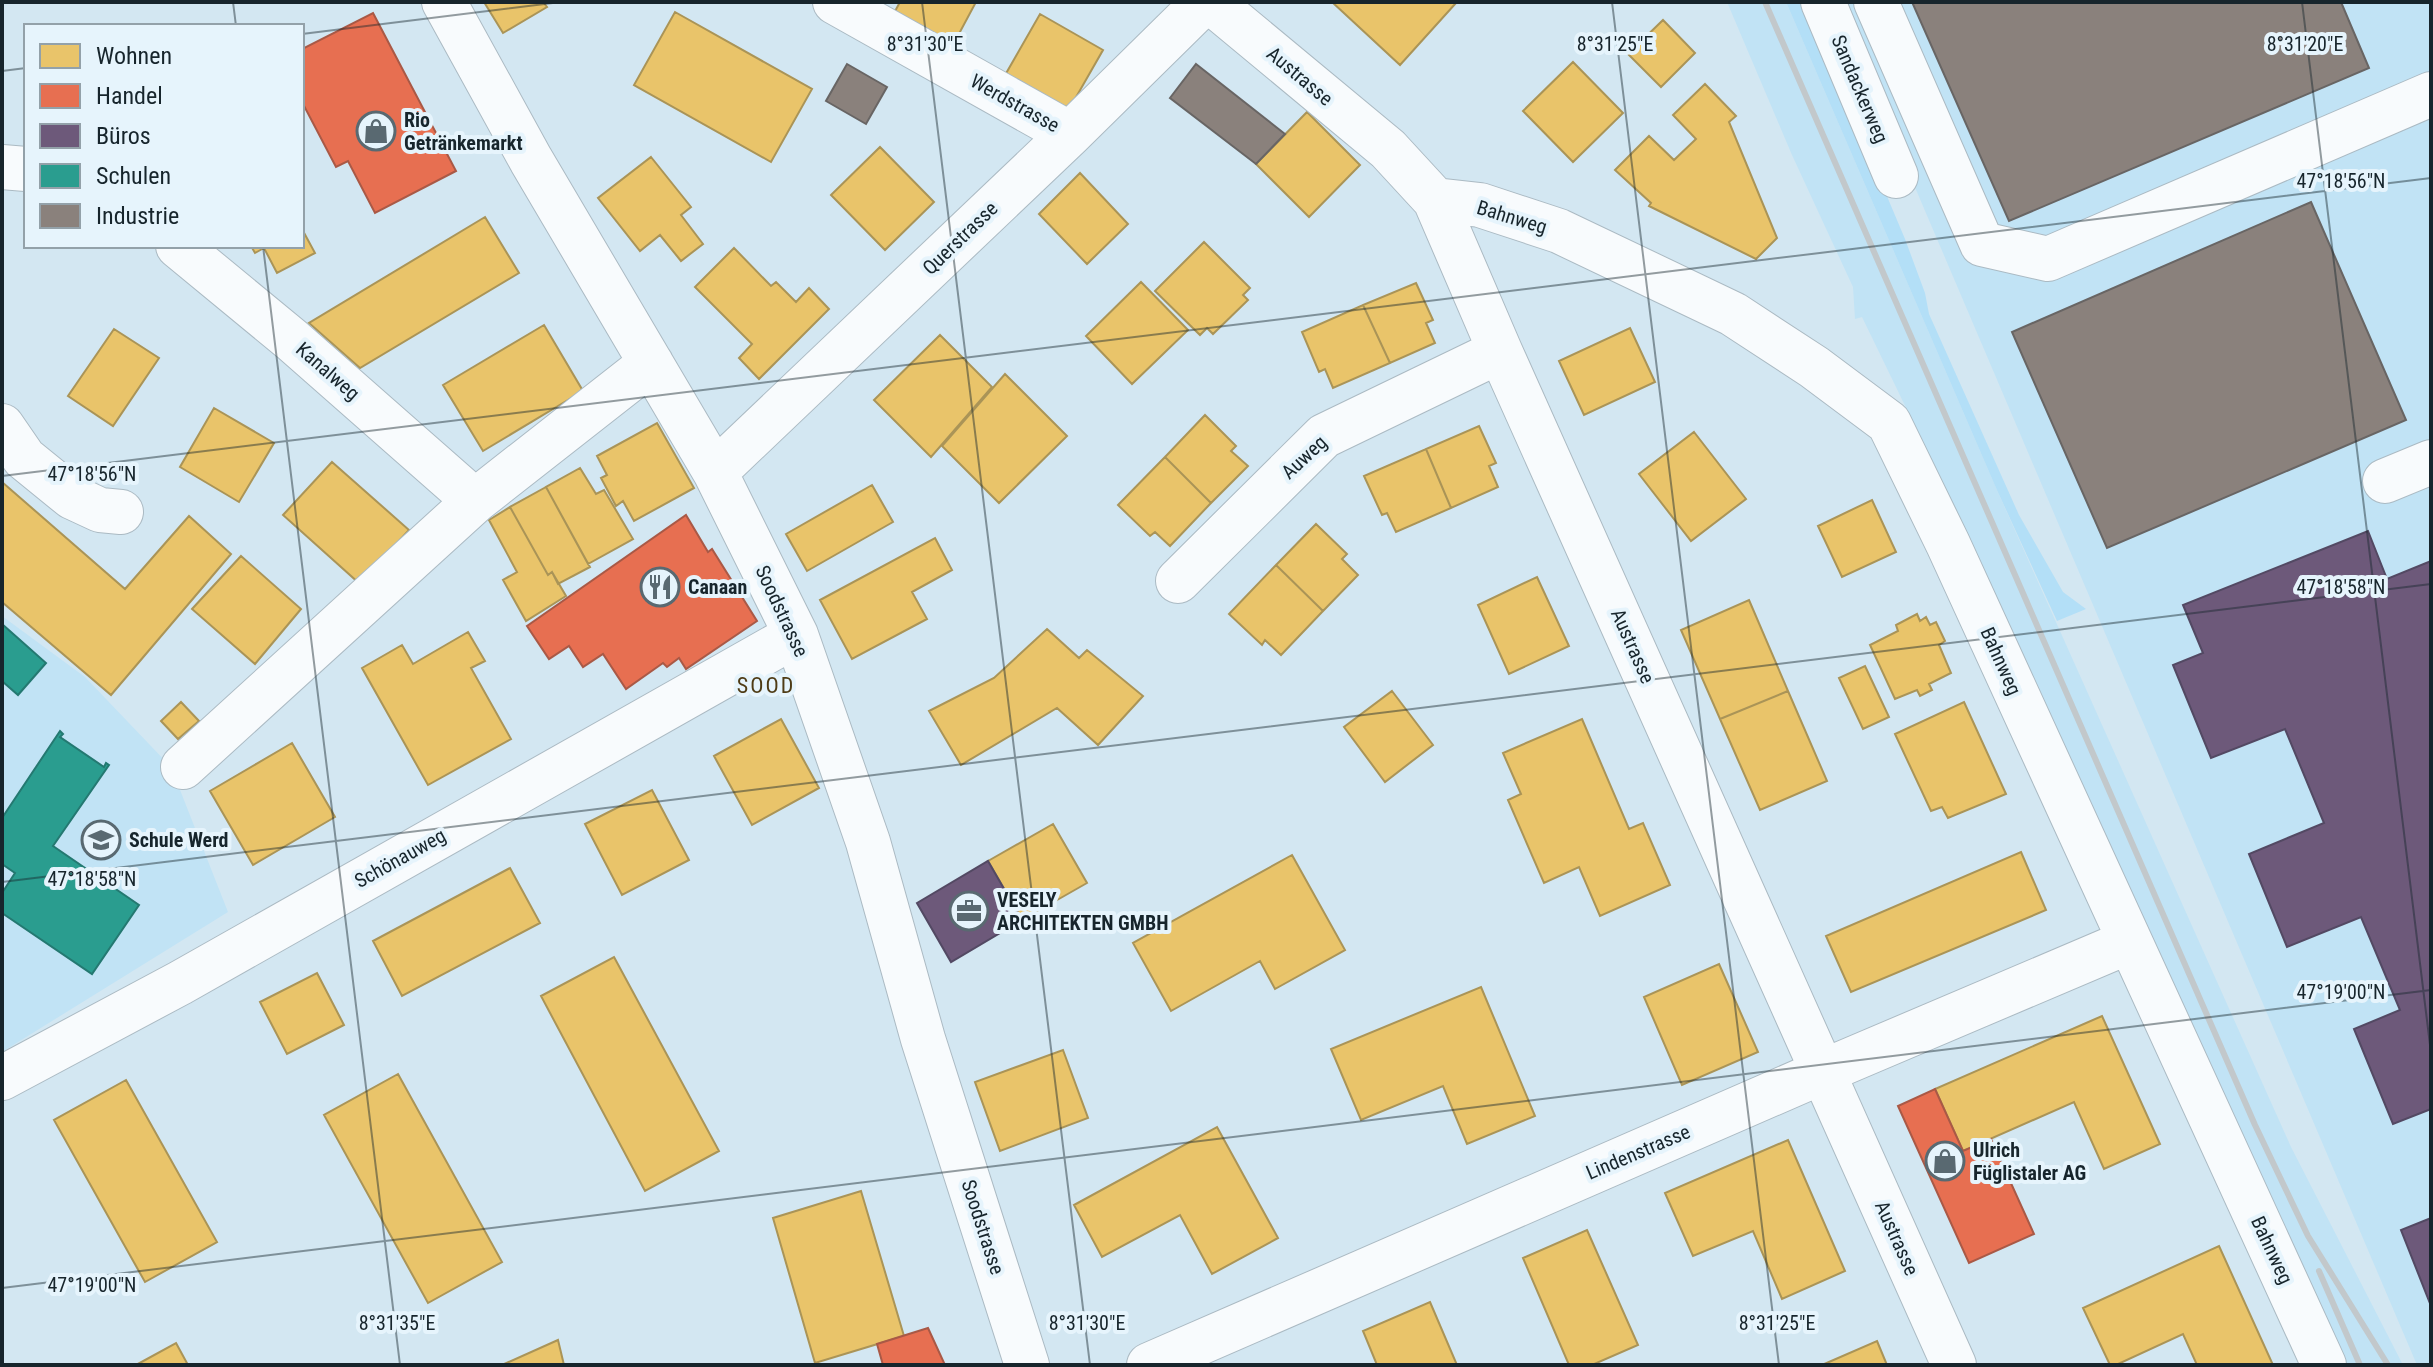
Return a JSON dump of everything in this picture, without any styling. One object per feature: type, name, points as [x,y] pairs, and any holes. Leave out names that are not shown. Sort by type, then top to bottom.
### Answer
[{"type":"street","name":"Soodstrasse","points":[[444,2],[531,160],[715,472],[796,635],[868,842],[923,1039],[1027,1365]]},
{"type":"street","name":"Werdstrasse","points":[[835,2],[1070,134]]},
{"type":"street","name":"Querstrasse","points":[[715,472],[1204,2]]},
{"type":"street","name":"Austrasse","points":[[1211,2],[1388,149],[1435,200],[1954,1365]]},
{"type":"street","name":"Sandackerweg","points":[[1823,2],[1896,176]]},
{"type":"street","points":[[1876,2],[1982,244],[2048,259],[2431,94]]},
{"type":"street","points":[[2,167],[24,169]]},
{"type":"street","name":"Bahnweg","points":[[1435,200],[1480,205],[1559,231],[1733,314],[1814,367],[1889,423],[1948,544],[2324,1365]]},
{"type":"street","name":"Kanalweg","points":[[180,248],[292,340],[475,501]]},
{"type":"street","name":"Auweg","points":[[1178,581],[1324,436],[1500,351]]},
{"type":"street","points":[[183,767],[475,501],[651,363]]},
{"type":"street","points":[[2,426],[24,458],[72,497],[100,510],[121,512]]},
{"type":"street","points":[[2385,481],[2431,462]]},
{"type":"street","name":"Schönauweg","points":[[2,1078],[193,975],[796,635]]},
{"type":"street","name":"Lindenstrasse","points":[[1149,1365],[2128,942]]},
{"type":"shaded area","points":[[1727,2],[1786,2],[1996,488],[2291,1147],[2403,1365],[2338,1365],[1911,418],[1862,317],[1855,319],[1853,287],[1792,155]]},
{"type":"shaded area","points":[[1786,2],[1805,2],[1905,239],[1925,293],[1929,314],[2019,515],[2063,592],[2086,609],[2057,621],[1996,488]]},
{"type":"shaded area","points":[[1836,2],[2431,2],[2431,1365],[2417,1365]]},
{"type":"shaded area","name":"Schule Werd","points":[[2,616],[85,677],[171,767],[228,912],[2,1052]]},
{"type":"building: Wohnen","points":[[484,2],[543,2],[547,7],[503,33]]},
{"type":"building: Wohnen","points":[[900,2],[976,2],[953,45],[894,13]]},
{"type":"building: Wohnen","points":[[1332,2],[1455,2],[1456,3],[1400,65]]},
{"type":"building: Wohnen","points":[[675,12],[812,89],[771,162],[634,85]]},
{"type":"building: Wohnen","points":[[1040,14],[1103,50],[1067,113],[1004,77]]},
{"type":"building: Wohnen","points":[[1663,20],[1695,53],[1661,87],[1628,54]]},
{"type":"building: Wohnen","points":[[1573,62],[1623,113],[1573,162],[1523,111]]},
{"type":"building: Wohnen","points":[[1705,84],[1736,116],[1729,122],[1777,238],[1756,259],[1649,206],[1651,203],[1615,170],[1649,136],[1674,160],[1696,139],[1673,115]]},
{"type":"building: Wohnen","points":[[1307,112],[1360,165],[1309,217],[1256,164]]},
{"type":"building: Wohnen","points":[[880,147],[934,202],[885,250],[831,195]]},
{"type":"building: Wohnen","points":[[651,157],[691,207],[681,215],[703,244],[681,261],[660,235],[640,251],[598,198]]},
{"type":"building: Wohnen","points":[[1080,173],[1128,224],[1087,264],[1039,214]]},
{"type":"building: Wohnen","points":[[485,217],[519,273],[360,368],[309,323]]},
{"type":"building: Wohnen","points":[[304,233],[315,253],[277,273],[264,248],[304,248]]},
{"type":"building: Wohnen","points":[[1204,242],[1250,288],[1243,295],[1248,300],[1213,334],[1207,328],[1200,335],[1155,291]]},
{"type":"building: Wohnen","points":[[734,248],[771,286],[776,282],[796,302],[809,288],[829,309],[759,379],[739,358],[752,344],[695,287]]},
{"type":"building: Wohnen","points":[[1141,282],[1188,330],[1132,384],[1086,336]]},
{"type":"building: Wohnen","points":[[1416,283],[1433,320],[1426,323],[1435,343],[1390,363],[1363,305]]},
{"type":"building: Wohnen","points":[[1363,305],[1390,363],[1333,388],[1325,369],[1319,372],[1302,332]]},
{"type":"building: Wohnen","points":[[544,325],[583,391],[483,451],[443,385]]},
{"type":"building: Wohnen","points":[[1630,328],[1655,382],[1584,415],[1559,361]]},
{"type":"building: Wohnen","points":[[114,329],[159,358],[113,426],[68,396]]},
{"type":"building: Wohnen","points":[[940,335],[992,387],[931,457],[874,400]]},
{"type":"building: Wohnen","points":[[1005,374],[1067,436],[999,503],[942,446]]},
{"type":"building: Wohnen","points":[[214,408],[274,443],[239,502],[180,467]]},
{"type":"building: Wohnen","points":[[1205,415],[1236,446],[1231,451],[1248,466],[1211,503],[1165,457]]},
{"type":"building: Wohnen","points":[[657,423],[694,488],[634,521],[623,501],[616,506],[601,478],[607,475],[597,456]]},
{"type":"building: Wohnen","points":[[1479,426],[1496,463],[1489,466],[1498,487],[1451,508],[1426,449]]},
{"type":"building: Wohnen","points":[[1694,432],[1746,499],[1691,541],[1639,474]]},
{"type":"building: Wohnen","points":[[1426,449],[1451,508],[1396,532],[1387,513],[1382,515],[1364,476]]},
{"type":"building: Wohnen","points":[[1165,457],[1211,503],[1170,546],[1155,532],[1150,536],[1118,505]]},
{"type":"building: Wohnen","points":[[332,462],[409,530],[360,584],[283,515]]},
{"type":"building: Wohnen","points":[[580,468],[596,494],[604,490],[633,539],[588,564],[546,487]]},
{"type":"building: Wohnen","points":[[2,482],[125,589],[189,516],[231,554],[111,695],[2,602]]},
{"type":"building: Wohnen","points":[[872,485],[893,522],[807,571],[786,534]]},
{"type":"building: Wohnen","points":[[546,487],[590,567],[558,584],[552,572],[548,575],[510,507]]},
{"type":"building: Wohnen","points":[[1872,500],[1896,552],[1842,577],[1818,526]]},
{"type":"building: Wohnen","points":[[510,507],[548,575],[552,572],[566,596],[526,621],[503,580],[517,572],[489,520]]},
{"type":"building: Wohnen","points":[[1316,524],[1347,554],[1342,559],[1358,575],[1323,611],[1276,565]]},
{"type":"building: Wohnen","points":[[935,538],[952,570],[912,592],[927,619],[852,659],[820,600]]},
{"type":"building: Wohnen","points":[[241,556],[301,609],[255,664],[192,609]]},
{"type":"building: Wohnen","points":[[1276,565],[1323,611],[1281,655],[1265,640],[1262,645],[1229,614]]},
{"type":"building: Wohnen","points":[[1537,577],[1569,646],[1509,674],[1478,605]]},
{"type":"building: Wohnen","points":[[1749,600],[1788,691],[1720,719],[1681,630]]},
{"type":"building: Wohnen","points":[[1917,614],[1920,621],[1926,617],[1930,625],[1936,622],[1945,641],[1939,645],[1951,673],[1929,684],[1932,690],[1920,696],[1917,690],[1895,699],[1870,645],[1898,631],[1896,625]]},
{"type":"building: Wohnen","points":[[1047,629],[1079,658],[1087,650],[1143,696],[1098,745],[1057,708],[961,765],[929,711],[994,678]]},
{"type":"building: Wohnen","points":[[468,632],[485,661],[471,668],[511,739],[428,785],[362,668],[402,645],[413,664]]},
{"type":"building: Wohnen","points":[[1865,666],[1889,717],[1863,729],[1839,678]]},
{"type":"building: Wohnen","points":[[1392,691],[1433,745],[1385,782],[1344,727]]},
{"type":"building: Wohnen","points":[[1788,691],[1827,781],[1760,810],[1720,719]]},
{"type":"building: Wohnen","points":[[181,702],[199,721],[178,739],[161,721]]},
{"type":"building: Wohnen","points":[[1964,702],[2006,794],[1948,818],[1942,807],[1931,811],[1895,734]]},
{"type":"building: Wohnen","points":[[781,719],[819,788],[752,825],[714,756]]},
{"type":"building: Wohnen","points":[[1582,719],[1629,829],[1643,823],[1670,885],[1600,916],[1579,867],[1544,883],[1508,800],[1521,794],[1503,753]]},
{"type":"building: Wohnen","points":[[292,743],[335,817],[253,865],[210,791]]},
{"type":"building: Wohnen","points":[[652,790],[689,860],[622,895],[585,824]]},
{"type":"building: Wohnen","points":[[1053,824],[1087,883],[1022,920],[988,861]]},
{"type":"building: Wohnen","points":[[2021,852],[2046,910],[1851,992],[1826,936]]},
{"type":"building: Wohnen","points":[[1292,855],[1345,950],[1275,989],[1260,961],[1171,1011],[1133,943]]},
{"type":"building: Wohnen","points":[[510,868],[540,923],[402,996],[373,941]]},
{"type":"building: Wohnen","points":[[614,957],[719,1151],[645,1191],[541,996]]},
{"type":"building: Wohnen","points":[[1719,964],[1758,1052],[1682,1085],[1644,997]]},
{"type":"building: Wohnen","points":[[317,973],[344,1025],[287,1054],[260,1002]]},
{"type":"building: Wohnen","points":[[1481,987],[1535,1116],[1467,1144],[1443,1086],[1361,1120],[1331,1049]]},
{"type":"building: Wohnen","points":[[2102,1016],[2160,1144],[2104,1169],[2074,1102],[1963,1151],[1935,1089]]},
{"type":"building: Wohnen","points":[[1063,1050],[1088,1118],[1000,1151],[975,1082]]},
{"type":"building: Wohnen","points":[[398,1074],[502,1262],[428,1303],[324,1115]]},
{"type":"building: Wohnen","points":[[126,1080],[217,1242],[145,1282],[54,1120]]},
{"type":"building: Wohnen","points":[[1217,1127],[1278,1238],[1212,1274],[1180,1215],[1102,1257],[1074,1205]]},
{"type":"building: Wohnen","points":[[1788,1140],[1845,1271],[1782,1299],[1753,1231],[1693,1256],[1665,1193]]},
{"type":"building: Wohnen","points":[[861,1191],[904,1336],[815,1363],[773,1218]]},
{"type":"building: Wohnen","points":[[1587,1230],[1638,1345],[1592,1365],[1569,1365],[1523,1258]]},
{"type":"building: Wohnen","points":[[2219,1246],[2273,1365],[2197,1365],[2183,1334],[2110,1365],[2083,1308]]},
{"type":"building: Wohnen","points":[[1430,1302],[1457,1365],[1377,1365],[1363,1331]]},
{"type":"building: Wohnen","points":[[558,1340],[564,1365],[502,1365]]},
{"type":"building: Wohnen","points":[[1877,1341],[1887,1365],[1822,1365]]},
{"type":"building: Wohnen","points":[[176,1343],[188,1365],[136,1365]]},
{"type":"building: Handel","name":"Rio Getränkemarkt","points":[[373,13],[456,171],[375,213],[348,161],[336,167],[304,106],[304,48]]},
{"type":"building: Handel","name":"Canaan","points":[[686,515],[708,552],[712,549],[757,621],[686,669],[679,658],[667,667],[663,663],[626,689],[603,654],[583,667],[569,646],[549,659],[527,626]]},
{"type":"building: Handel","points":[[1935,1089],[1963,1151],[1991,1139],[2034,1234],[1969,1263],[1898,1106]]},
{"type":"building: Handel","points":[[928,1328],[945,1365],[883,1365],[877,1344]]},
{"type":"building: Büros","points":[[2368,531],[2387,579],[2431,561],[2431,1109],[2393,1124],[2354,1029],[2400,1010],[2361,917],[2287,947],[2249,854],[2324,823],[2285,729],[2211,758],[2173,665],[2203,653],[2183,605]]},
{"type":"building: Büros","name":"VESELY ARCHITEKTEN GMBH","points":[[988,861],[1022,920],[951,962],[917,903]]},
{"type":"building: Büros","points":[[2431,1218],[2431,1306],[2401,1230]]},
{"type":"building: Schulen","points":[[2,624],[46,663],[18,695],[2,681]]},
{"type":"building: Schulen","points":[[60,731],[63,734],[60,737],[104,767],[106,763],[109,765],[53,846],[139,905],[92,974],[2,913],[2,893],[15,873],[2,864],[2,818]]},
{"type":"building: Industrie","points":[[1912,2],[2341,2],[2369,68],[2009,221]]},
{"type":"building: Industrie","points":[[847,64],[887,87],[866,124],[826,101]]},
{"type":"building: Industrie","points":[[1196,64],[1285,134],[1256,164],[1170,98]]},
{"type":"building: Industrie","points":[[2311,202],[2406,420],[2107,548],[2012,332]]},
{"type":"railway","points":[[1765,2],[2255,1125],[2308,1236],[2388,1365]]},
{"type":"railway","points":[[2319,1271],[2360,1365]]},
{"type":"place","name":"Rio Getränkemarkt","points":[[376,131]]},
{"type":"place","name":"Canaan","points":[[660,587]]},
{"type":"place","name":"Schule Werd","points":[[101,840]]},
{"type":"place","name":"VESELY ARCHITEKTEN GMBH","points":[[969,911]]},
{"type":"place","name":"Ulrich Füglistaler AG","points":[[1945,1161]]},
{"type":"district","name":"SOOD","points":[[766,685]]}]
